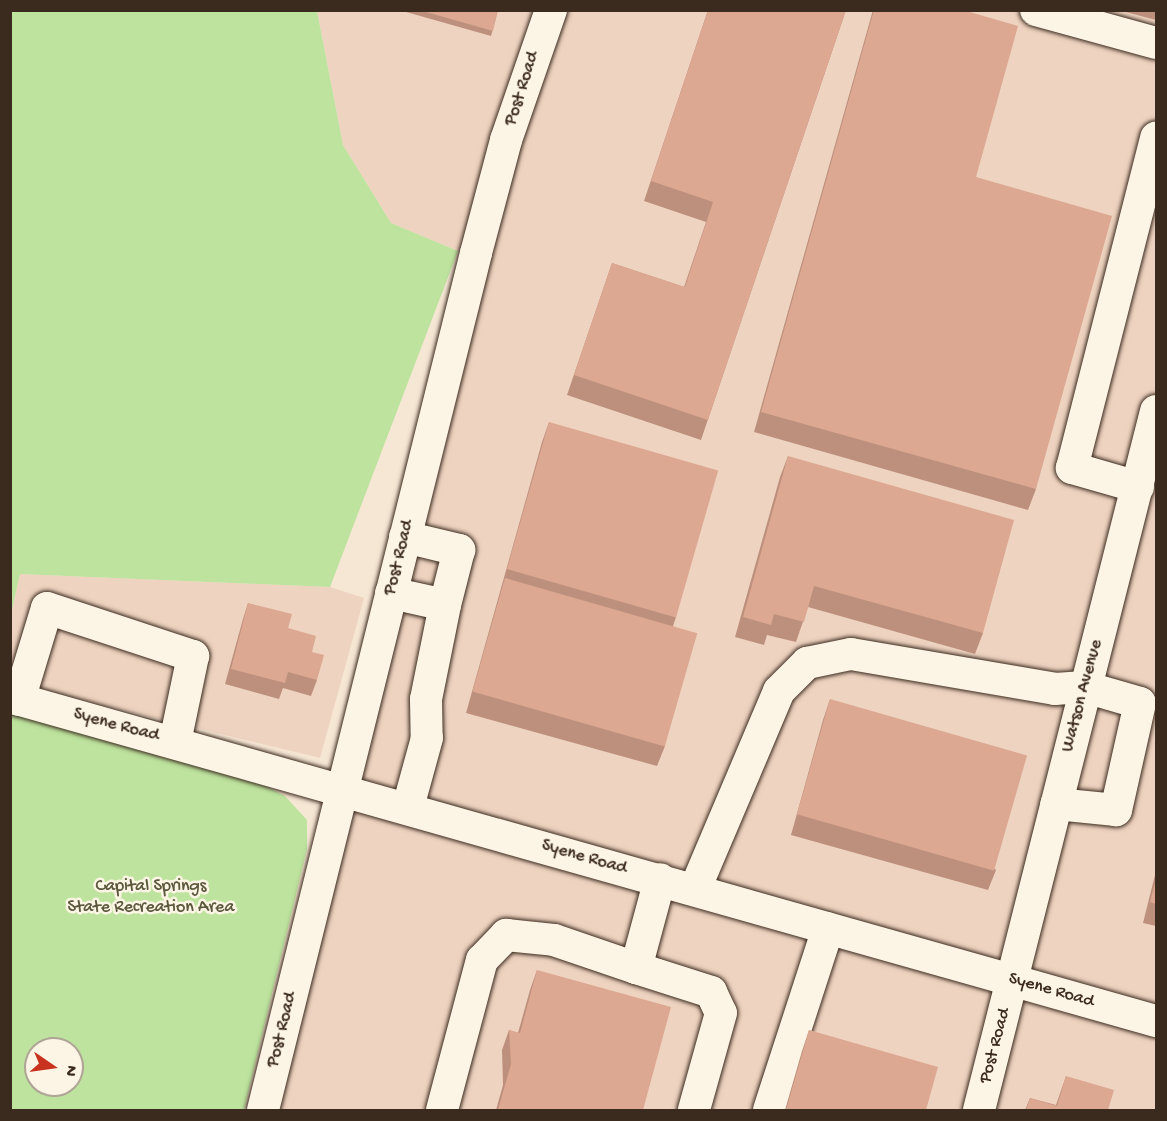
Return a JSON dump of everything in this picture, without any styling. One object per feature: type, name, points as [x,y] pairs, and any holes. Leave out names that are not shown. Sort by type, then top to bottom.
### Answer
[{"type":"street","name":"Post Road","points":[[262,1110],[506,140],[551,10]]},
{"type":"street","points":[[1036,10],[1156,43]]},
{"type":"street","points":[[1138,487],[1072,468],[1156,138]]},
{"type":"street","name":"Watson Avenue","points":[[1014,981],[1085,687],[1156,411]]},
{"type":"street","points":[[405,537],[459,550],[426,699],[427,738],[408,807]]},
{"type":"street","points":[[391,593],[445,605]]},
{"type":"street","points":[[15,698],[46,608],[193,656],[175,742]]},
{"type":"street","points":[[694,889],[779,691],[807,663],[851,654],[1054,689],[1085,687],[1140,703],[1116,810],[1056,804]]},
{"type":"street","name":"Syene Road","points":[[15,698],[342,788],[1156,1020]]},
{"type":"street","points":[[636,968],[660,879]]},
{"type":"street","points":[[769,1110],[828,928]]},
{"type":"street","points":[[441,1110],[482,960],[506,935],[554,940],[711,992],[721,1013],[694,1110]]},
{"type":"street","name":"Post Road","points":[[979,1110],[1014,981]]},
{"type":"shaded area","points":[[317,11],[1156,11],[1156,1110],[263,1110],[476,253],[458,251],[391,223],[343,145]]},
{"type":"shaded area","points":[[20,574],[330,587],[364,598],[320,758],[11,683],[11,614]]},
{"type":"green space","points":[[11,10],[317,11],[343,145],[391,223],[458,251],[330,587],[20,574],[11,614]]},
{"type":"green space","name":"Capital Springs State Recreation Area","points":[[10,713],[264,785],[285,796],[307,820],[307,849],[244,1110],[11,1110]]},
{"type":"building","points":[[419,10],[498,10],[493,31]]},
{"type":"building","points":[[708,10],[846,10],[708,420],[574,375],[612,263],[685,287],[713,202],[651,181]]},
{"type":"building","points":[[874,10],[963,10],[1018,26],[976,177],[1112,216],[1036,489],[761,412]]},
{"type":"building","points":[[549,422],[718,471],[676,618],[507,569]]},
{"type":"building","points":[[788,456],[1014,520],[983,633],[814,586],[804,622],[774,614],[771,625],[743,617]]},
{"type":"building","points":[[505,578],[697,633],[665,747],[472,691]]},
{"type":"building","points":[[248,603],[292,614],[288,628],[316,636],[312,652],[324,655],[317,680],[288,672],[285,683],[231,669]]},
{"type":"building","points":[[830,699],[1027,756],[994,871],[797,814]]},
{"type":"building","points":[[1156,879],[1156,904],[1150,902]]},
{"type":"building","points":[[537,970],[671,1007],[643,1110],[498,1110],[511,1064],[509,1030],[520,1033]]},
{"type":"building","points":[[809,1030],[938,1067],[926,1110],[786,1110]]},
{"type":"building","points":[[1066,1076],[1114,1090],[1108,1110],[1026,1110],[1030,1098],[1057,1106]]}]
